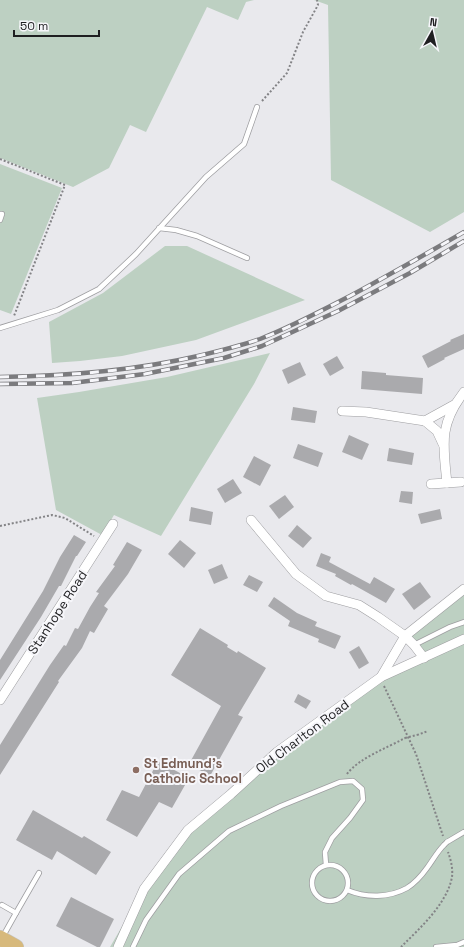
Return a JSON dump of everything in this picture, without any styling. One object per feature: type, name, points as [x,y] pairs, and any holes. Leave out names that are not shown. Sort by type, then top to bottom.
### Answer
[{"type":"main road","points":[[1,939],[16,947]]},
{"type":"street","points":[[447,483],[443,446],[447,421],[454,405],[464,392]]},
{"type":"street","points":[[425,421],[454,405]]},
{"type":"street","points":[[342,411],[366,412],[425,421],[437,431],[443,446]]},
{"type":"street","points":[[431,484],[461,482]]},
{"type":"street","points":[[251,520],[296,574],[326,596],[359,604],[405,636],[424,658]]},
{"type":"street","name":"Stanhope Road","points":[[0,700],[113,524]]},
{"type":"street","points":[[381,677],[405,636],[464,589]]},
{"type":"street","name":"Old Charlton Road","points":[[118,947],[144,889],[188,830],[231,794],[277,752],[381,677],[464,639]]},
{"type":"lane","points":[[0,328],[58,310],[99,289],[136,254],[206,177],[244,144],[257,107]]},
{"type":"lane","points":[[0,214],[2,214],[0,220]]},
{"type":"lane","points":[[159,228],[176,230],[197,236],[247,258]]},
{"type":"lane","points":[[414,645],[450,627],[464,622]]},
{"type":"lane","points":[[133,947],[146,920],[179,874],[229,831],[281,806],[340,782],[353,781],[362,789],[363,800],[350,818],[332,838],[325,852],[326,865]]},
{"type":"lane","points":[[347,890],[364,896],[378,896],[391,894],[408,888],[423,873],[446,844],[464,832]]},
{"type":"lane","points":[[326,865],[332,865],[342,869],[348,879],[347,890],[338,899],[327,900],[316,894],[312,883],[313,877],[316,872],[326,865]]},
{"type":"lane","points":[[1,939],[39,873]]},
{"type":"lane","points":[[2,905],[16,913]]},
{"type":"lane","points":[[436,947],[457,945],[464,942]]},
{"type":"path","points":[[257,107],[287,74],[303,32],[318,5],[317,0]]},
{"type":"path","points":[[0,159],[65,185],[16,312],[8,326]]},
{"type":"path","points":[[0,526],[52,515],[65,518],[76,523],[102,541]]},
{"type":"path","points":[[390,683],[384,686],[416,754],[452,862],[452,876],[446,893],[428,920],[401,947]]},
{"type":"path","points":[[340,782],[351,768],[367,758],[405,738],[428,731]]},
{"type":"green space","points":[[0,0],[254,0],[246,2],[238,20],[207,7],[146,132],[130,125],[109,168],[73,187],[0,158]]},
{"type":"green space","points":[[314,0],[464,0],[464,212],[430,232],[331,180],[328,5]]},
{"type":"green space","points":[[0,164],[62,188],[11,314],[0,310]]},
{"type":"green space","points":[[165,246],[187,246],[305,300],[196,340],[122,356],[52,363],[49,322],[103,293]]},
{"type":"green space","points":[[270,353],[254,384],[161,536],[114,515],[102,535],[56,510],[37,398],[167,377]]},
{"type":"green space","points":[[464,589],[464,947],[110,947],[144,889],[188,830],[277,752],[381,677],[424,658],[405,636]]},
{"type":"building","points":[[464,334],[464,349],[444,358],[445,359],[428,368],[422,356]]},
{"type":"building","points":[[337,356],[344,368],[330,376],[323,364]]},
{"type":"building","points":[[300,362],[306,375],[288,384],[282,370]]},
{"type":"building","points":[[362,371],[386,373],[386,375],[423,378],[422,394],[361,389]]},
{"type":"building","points":[[293,407],[317,411],[315,423],[291,420]]},
{"type":"building","points":[[349,435],[369,444],[362,460],[342,452]]},
{"type":"building","points":[[298,444],[323,453],[318,467],[293,458]]},
{"type":"building","points":[[389,448],[414,453],[412,465],[387,461]]},
{"type":"building","points":[[254,456],[271,465],[260,486],[243,477]]},
{"type":"building","points":[[233,479],[242,493],[225,503],[217,489]]},
{"type":"building","points":[[401,491],[413,492],[412,504],[399,502]]},
{"type":"building","points":[[285,495],[294,507],[279,519],[269,506]]},
{"type":"building","points":[[191,507],[213,512],[211,525],[189,521]]},
{"type":"building","points":[[440,509],[442,519],[421,524],[418,514]]},
{"type":"building","points":[[297,525],[312,538],[303,548],[288,536]]},
{"type":"building","points":[[74,535],[86,542],[76,556],[61,586],[59,586],[41,617],[0,680],[0,660],[43,591],[60,557]]},
{"type":"building","points":[[180,540],[196,553],[184,568],[168,554]]},
{"type":"building","points":[[127,542],[142,550],[128,574],[104,606],[108,609],[94,633],[90,631],[82,648],[58,681],[59,682],[0,775],[0,745],[50,665],[64,645],[66,646],[75,628],[78,629],[99,593],[96,592],[115,566],[113,565]]},
{"type":"building","points":[[321,553],[331,557],[329,562],[370,584],[374,577],[395,589],[386,603],[335,576],[336,574],[316,566]]},
{"type":"building","points":[[222,564],[228,578],[214,584],[208,570]]},
{"type":"building","points":[[249,575],[263,582],[257,592],[243,585]]},
{"type":"building","points":[[420,582],[431,597],[414,610],[402,594]]},
{"type":"building","points":[[274,597],[297,613],[317,622],[315,626],[341,636],[335,649],[318,642],[319,639],[288,626],[290,621],[268,606]]},
{"type":"building","points":[[200,628],[228,645],[227,647],[237,653],[238,651],[266,668],[238,715],[243,717],[210,776],[189,764],[221,706],[171,675]]},
{"type":"building","points":[[359,646],[369,663],[359,669],[349,652]]},
{"type":"building","points":[[298,694],[311,701],[306,709],[294,702]]},
{"type":"building","points":[[158,761],[189,778],[172,808],[159,802],[137,837],[106,820],[122,790],[139,797]]},
{"type":"building","points":[[33,810],[82,838],[84,836],[111,852],[96,875],[57,851],[52,860],[16,840]]},
{"type":"building","points":[[71,897],[114,919],[100,947],[97,947],[56,926]]},
{"type":"railway","points":[[0,377],[75,374],[124,369],[198,356],[252,342],[306,319],[339,302],[464,232]]},
{"type":"railway","points":[[0,384],[72,383],[145,374],[224,358],[262,346],[338,311],[410,273],[464,241]]},
{"type":"place","name":"St Edmund's Catholic School","points":[[136,770]]}]
